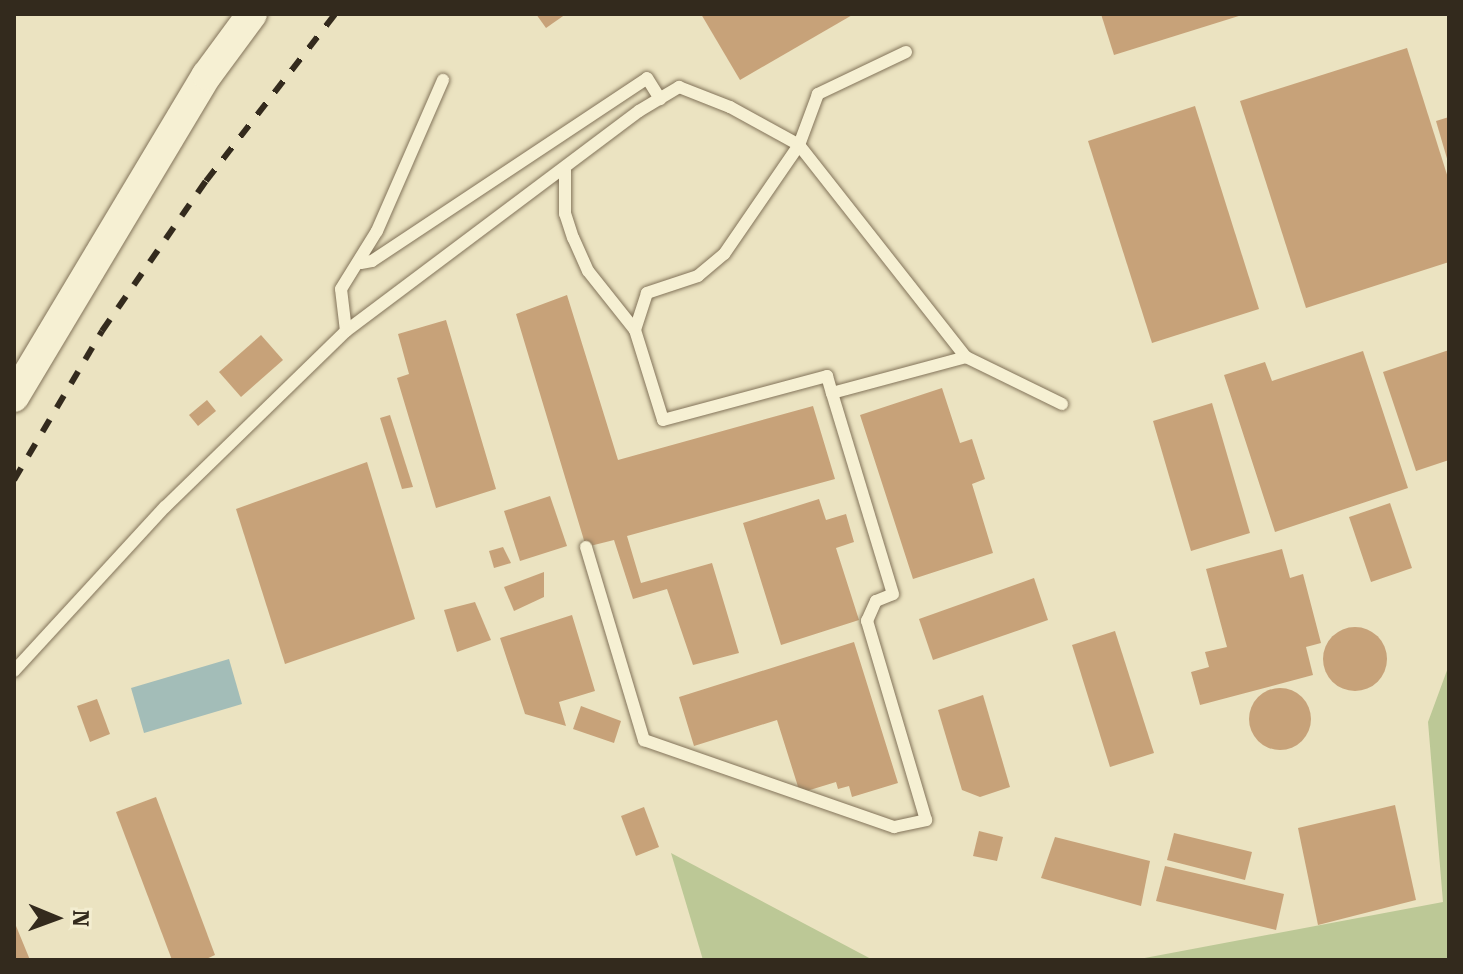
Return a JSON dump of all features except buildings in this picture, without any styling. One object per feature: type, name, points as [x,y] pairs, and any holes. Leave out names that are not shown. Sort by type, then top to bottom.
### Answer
[{"type":"street","points":[[14,397],[207,75],[252,14]]},
{"type":"lane","points":[[635,330],[647,293],[698,276],[724,254],[799,145],[818,94],[906,52]]},
{"type":"lane","points":[[361,263],[372,261],[647,78],[660,99]]},
{"type":"lane","points":[[346,331],[341,289],[361,263],[443,80]]},
{"type":"lane","points":[[14,671],[165,507],[346,331],[679,87],[730,107],[799,145],[966,357],[1062,404]]},
{"type":"lane","points":[[565,170],[565,214],[573,238],[588,271],[635,330],[663,420],[827,376],[893,594],[876,601],[867,621],[926,820],[894,827],[644,740],[586,547]]},
{"type":"lane","points":[[832,393],[966,357]]},
{"type":"green space","points":[[1449,665],[1449,960],[1134,960],[1443,902],[1428,722]]},
{"type":"green space","points":[[671,853],[873,960],[703,960]]},
{"type":"water","points":[[229,659],[242,704],[144,733],[131,688]]},
{"type":"railway","points":[[14,480],[102,331],[206,181],[335,14]]}]
